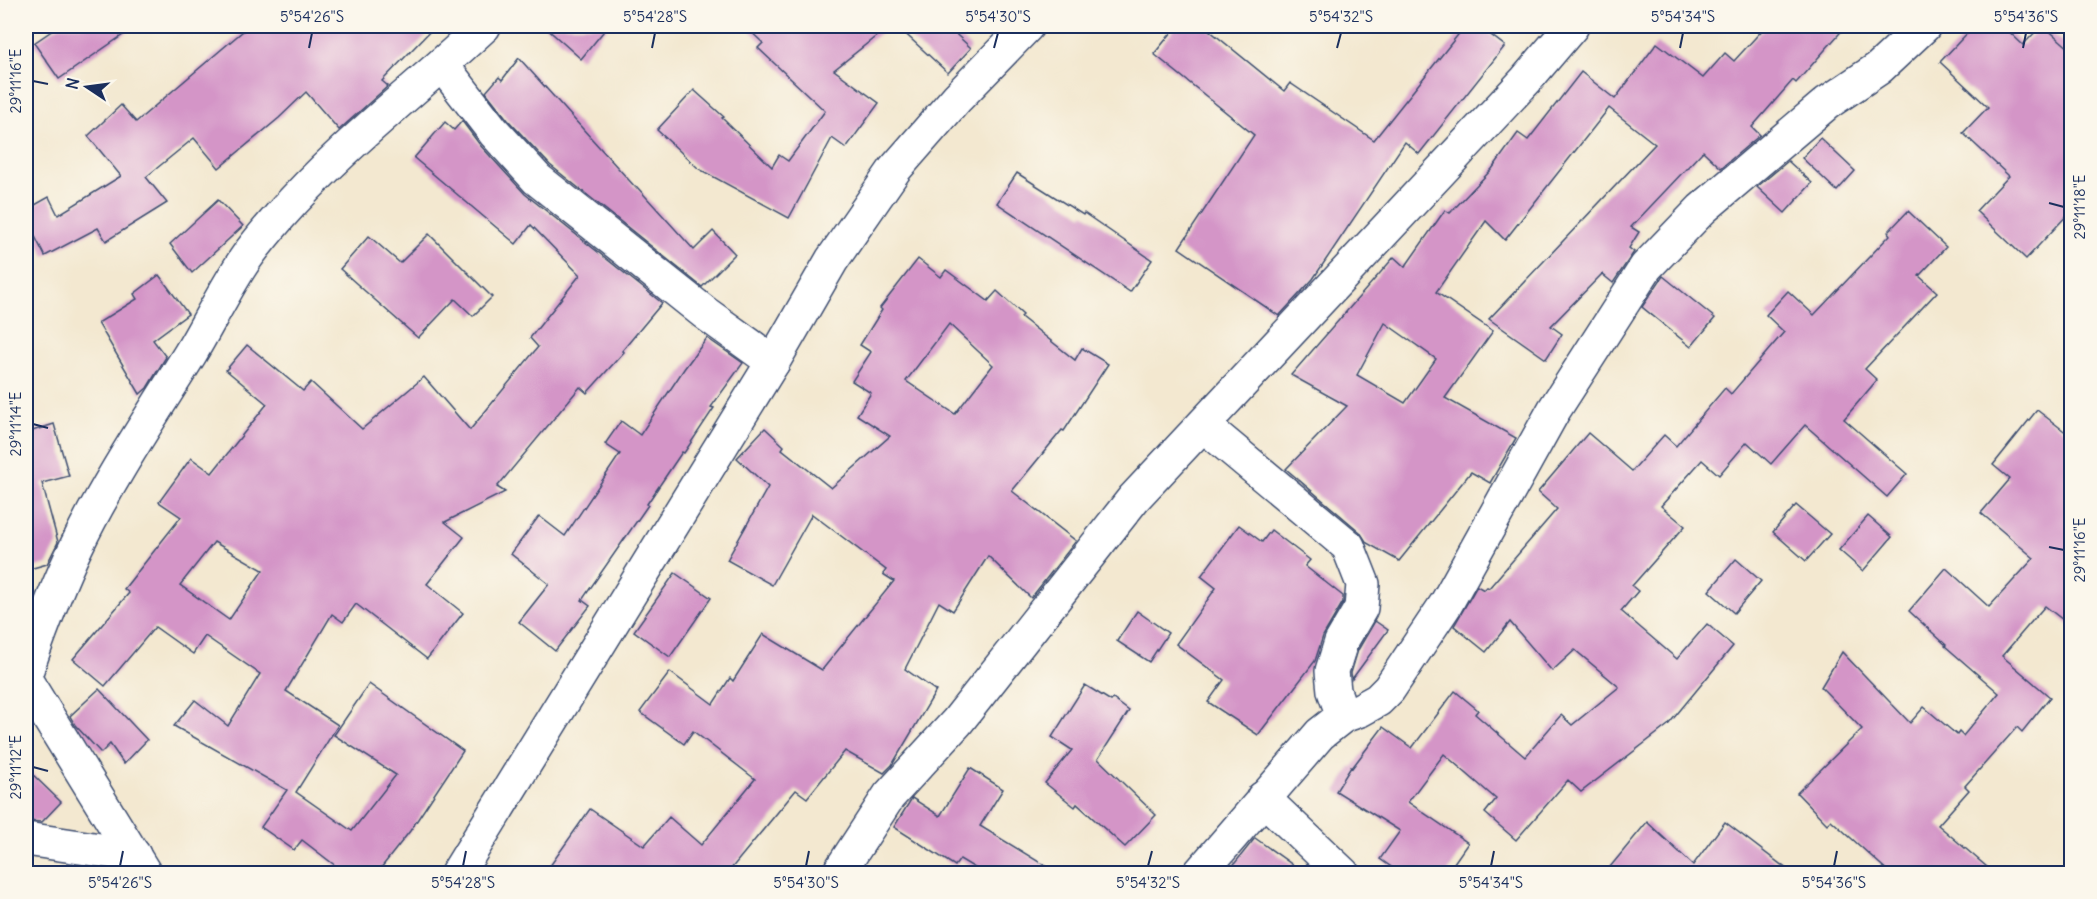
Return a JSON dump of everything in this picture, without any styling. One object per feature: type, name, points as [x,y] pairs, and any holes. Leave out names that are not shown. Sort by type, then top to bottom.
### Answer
[{"type":"street","points":[[26,672],[49,605],[77,544],[109,485],[213,317],[243,263],[278,218],[328,164],[484,26]]},
{"type":"street","points":[[457,873],[772,362],[832,260],[895,169],[957,98],[1027,26]]},
{"type":"street","points":[[838,873],[889,796],[957,722],[1134,498],[1526,80],[1572,26]]},
{"type":"street","points":[[1199,873],[1320,734],[1343,716],[1378,700],[1389,688],[1446,603],[1554,410],[1646,267],[1702,209],[1827,103],[1879,69],[1924,26]]},
{"type":"street","points":[[442,65],[494,132],[537,179],[705,313],[772,362]]},
{"type":"street","points":[[1203,425],[1348,546],[1363,584],[1361,608],[1341,642],[1332,671],[1334,691],[1343,716]]},
{"type":"street","points":[[26,681],[140,864]]},
{"type":"street","points":[[1263,798],[1343,873]]},
{"type":"street","points":[[26,839],[140,864]]},
{"type":"building","points":[[59,26],[136,26],[59,79],[34,43]]},
{"type":"building","points":[[249,26],[435,26],[382,81],[388,86],[339,130],[306,92],[279,118],[219,168],[194,138],[146,177],[167,203],[106,241],[98,228],[45,256],[26,219],[26,210],[49,197],[58,215],[121,176],[88,136],[121,105],[136,122]]},
{"type":"building","points":[[544,26],[608,26],[581,59]]},
{"type":"building","points":[[745,26],[889,26],[834,70],[879,103],[846,148],[832,138],[789,218],[699,169],[657,130],[694,90],[724,117],[722,118],[772,167],[779,155],[788,161],[825,111],[758,48],[763,43]]},
{"type":"building","points":[[897,26],[947,26],[971,48],[948,73]]},
{"type":"building","points":[[1177,26],[1204,26],[1284,91],[1290,83],[1374,140],[1465,26],[1479,26],[1505,46],[1419,154],[1405,142],[1313,279],[1279,316],[1179,248],[1254,135],[1154,54]]},
{"type":"building","points":[[1766,26],[1846,26],[1796,83],[1793,80],[1752,127],[1760,135],[1721,168],[1703,151],[1631,227],[1639,232],[1629,248],[1634,252],[1613,283],[1602,274],[1551,326],[1562,334],[1546,359],[1489,319],[1655,144],[1609,108],[1505,240],[1486,221],[1436,292],[1493,331],[1445,398],[1516,438],[1490,483],[1471,472],[1399,561],[1367,543],[1360,532],[1286,469],[1347,406],[1291,375],[1394,257],[1405,267],[1445,210],[1450,213],[1492,169],[1518,133],[1528,140],[1581,72],[1615,99],[1657,43],[1703,78],[1725,53],[1734,61]],"holes":[[[1385,323],[1436,359],[1405,403],[1357,375]]]},
{"type":"building","points":[[1974,26],[2003,26],[2023,45],[2041,26],[2044,26],[2072,51],[2072,210],[2026,259],[1976,211],[2009,176],[1963,133],[1988,107],[1940,62]]},
{"type":"building","points":[[519,58],[694,250],[713,231],[735,254],[702,287],[550,165],[508,120],[486,92],[499,77],[502,80]]},
{"type":"building","points":[[462,121],[480,145],[525,194],[662,303],[622,351],[624,352],[587,393],[580,387],[497,487],[505,492],[445,522],[464,537],[427,584],[463,613],[427,659],[356,604],[343,622],[332,614],[286,691],[338,725],[296,792],[352,831],[396,775],[334,735],[369,684],[463,751],[410,831],[377,873],[345,873],[302,840],[294,850],[261,827],[287,790],[174,726],[195,700],[228,726],[260,674],[205,636],[193,654],[155,627],[105,686],[73,659],[129,593],[124,589],[181,517],[159,502],[191,458],[212,473],[267,404],[226,370],[247,345],[303,391],[311,382],[362,429],[424,377],[470,430],[538,347],[530,338],[580,275],[531,225],[516,244],[414,158],[445,122],[454,130]],"holes":[[[214,542],[263,570],[229,620],[180,585]]]},
{"type":"building","points":[[1820,138],[1855,171],[1837,191],[1802,158]]},
{"type":"building","points":[[1788,161],[1812,183],[1785,213],[1757,187]]},
{"type":"building","points":[[1017,173],[1083,215],[1084,213],[1152,260],[1130,292],[997,203]]},
{"type":"building","points":[[218,200],[243,226],[192,273],[170,244]]},
{"type":"building","points":[[1908,211],[1946,247],[1919,276],[1937,292],[1865,369],[1877,380],[1844,419],[1907,474],[1887,497],[1805,425],[1771,464],[1747,442],[1719,475],[1702,460],[1661,506],[1685,526],[1632,586],[1638,591],[1621,611],[1677,659],[1707,624],[1733,646],[1668,725],[1581,792],[1568,780],[1516,840],[1485,813],[1496,799],[1444,754],[1408,802],[1468,843],[1447,873],[1400,873],[1380,859],[1400,831],[1336,791],[1351,767],[1383,727],[1412,748],[1455,691],[1478,710],[1475,714],[1525,757],[1561,715],[1572,725],[1619,687],[1575,650],[1552,671],[1510,622],[1486,652],[1454,626],[1477,586],[1484,590],[1489,588],[1557,509],[1538,492],[1588,433],[1632,471],[1664,435],[1676,446],[1725,388],[1731,394],[1784,332],[1766,315],[1788,291],[1814,315],[1890,235],[1888,232]]},
{"type":"building","points":[[429,234],[492,297],[473,316],[455,299],[418,338],[340,269],[369,236],[400,263]]},
{"type":"building","points":[[918,259],[941,277],[946,270],[988,301],[997,291],[1023,315],[1021,317],[1075,360],[1082,348],[1108,364],[1064,431],[1062,430],[1012,491],[1076,541],[1031,598],[988,556],[953,611],[939,602],[905,669],[936,691],[892,765],[884,773],[845,751],[807,798],[796,790],[730,870],[734,873],[545,873],[590,809],[644,846],[669,817],[701,845],[755,779],[693,731],[684,744],[640,712],[670,672],[713,704],[730,678],[733,681],[763,634],[822,670],[894,581],[883,574],[886,570],[812,514],[772,585],[727,560],[768,487],[737,458],[765,428],[784,446],[782,449],[831,488],[890,436],[857,415],[871,393],[852,381],[871,352],[860,345],[882,310],[880,308]],"holes":[[[949,324],[993,365],[955,414],[906,381]]]},
{"type":"building","points":[[159,275],[188,314],[153,340],[166,357],[147,388],[140,394],[98,323],[137,299],[134,294]]},
{"type":"building","points":[[1663,276],[1715,318],[1691,347],[1642,307]]},
{"type":"building","points":[[707,338],[743,363],[582,600],[590,606],[555,651],[519,622],[549,584],[511,554],[539,516],[565,536],[620,454],[605,444],[621,421],[640,435]]},
{"type":"building","points":[[2037,410],[2072,437],[2072,627],[2045,606],[2002,656],[2050,697],[2022,732],[2017,727],[1965,786],[1969,790],[1938,825],[1994,873],[1890,873],[1831,820],[1827,824],[1797,793],[1862,729],[1821,687],[1842,652],[1910,723],[1924,707],[1957,735],[1959,732],[1963,736],[1999,693],[1909,611],[1946,568],[1989,607],[2034,558],[1981,513],[2010,479],[1993,465]]},
{"type":"building","points":[[54,424],[69,476],[42,483],[58,542],[47,564],[26,570],[26,433]]},
{"type":"building","points":[[1796,505],[1830,534],[1806,561],[1773,532]]},
{"type":"building","points":[[1868,516],[1892,537],[1863,571],[1839,550]]},
{"type":"building","points":[[1239,525],[1262,542],[1271,530],[1310,560],[1305,566],[1343,596],[1343,602],[1323,636],[1315,661],[1258,735],[1208,702],[1224,680],[1176,644],[1216,588],[1201,576]]},
{"type":"building","points":[[1736,559],[1761,581],[1734,613],[1709,591]]},
{"type":"building","points":[[675,573],[711,598],[670,657],[634,631]]},
{"type":"building","points":[[1137,611],[1168,633],[1149,662],[1117,641]]},
{"type":"building","points":[[1375,621],[1388,630],[1352,679],[1351,673],[1358,650]]},
{"type":"building","points":[[1085,685],[1111,701],[1113,699],[1129,711],[1098,759],[1156,815],[1125,847],[1077,804],[1075,807],[1045,783],[1072,750],[1052,737]]},
{"type":"building","points":[[99,689],[147,740],[124,764],[110,744],[101,753],[75,725],[70,716]]},
{"type":"building","points":[[26,768],[61,802],[42,822],[26,821]]},
{"type":"building","points":[[970,768],[1003,789],[980,826],[1057,873],[983,873],[960,859],[955,866],[894,827],[912,798],[940,816]]},
{"type":"building","points":[[1647,822],[1693,865],[1725,822],[1792,873],[1605,873]]},
{"type":"building","points":[[1255,838],[1304,873],[1227,873]]}]
